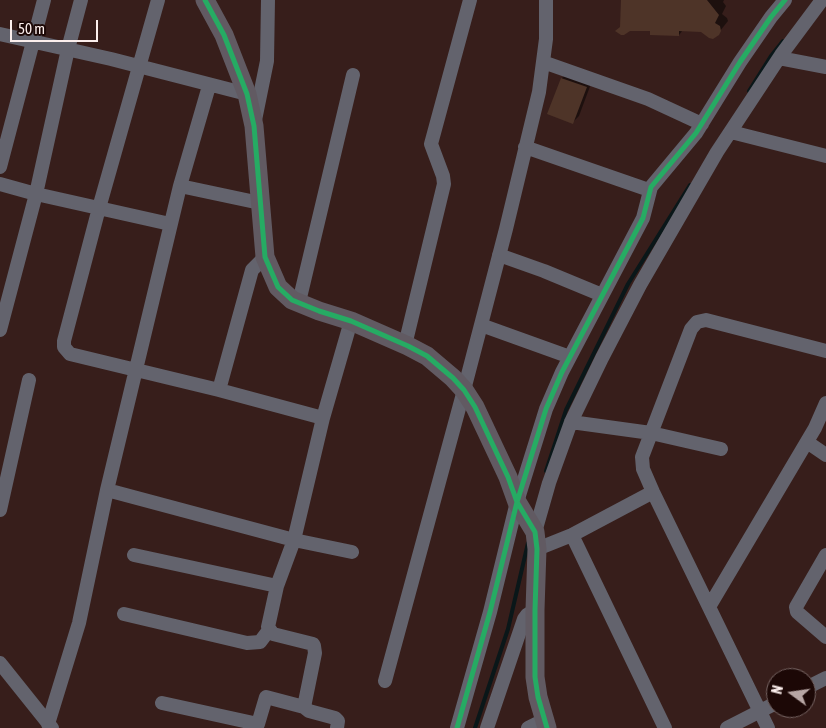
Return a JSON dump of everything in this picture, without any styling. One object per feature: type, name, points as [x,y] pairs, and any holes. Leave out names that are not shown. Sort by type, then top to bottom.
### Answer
[{"type":"street","points":[[0,167],[44,0]]},
{"type":"street","points":[[0,330],[36,194],[68,49],[81,0]]},
{"type":"street","points":[[158,0],[99,208],[64,347],[70,354],[219,390],[323,418]]},
{"type":"street","points":[[205,0],[224,35],[247,94],[254,126],[265,257],[278,287],[285,295],[299,302],[319,311],[351,321],[427,356],[453,378],[464,390],[475,407],[535,536]]},
{"type":"street","points":[[254,126],[267,61],[268,0]]},
{"type":"street","points":[[405,345],[444,184],[443,176],[431,144],[470,0]]},
{"type":"street","points":[[385,681],[464,390],[539,92],[546,39],[546,0]]},
{"type":"street","points":[[457,728],[546,409],[570,357],[643,218],[650,190],[696,133],[744,56],[786,0]]},
{"type":"street","points":[[540,725],[535,677],[535,536],[549,483],[572,422],[602,358],[640,285],[684,208],[779,58],[821,7]]},
{"type":"street","points":[[0,34],[140,66],[209,86],[247,94]]},
{"type":"street","points":[[779,58],[826,67]]},
{"type":"street","points":[[543,62],[648,99],[702,124]]},
{"type":"street","points":[[299,302],[353,75]]},
{"type":"street","points":[[50,726],[80,623],[107,490],[170,224],[209,86]]},
{"type":"street","points":[[731,132],[826,156]]},
{"type":"street","points":[[525,147],[650,190]]},
{"type":"street","points":[[0,184],[170,224]]},
{"type":"street","points":[[180,186],[260,203]]},
{"type":"street","points":[[499,255],[602,295]]},
{"type":"street","points":[[219,390],[252,270],[265,257]]},
{"type":"street","points":[[768,728],[652,492],[642,463],[642,457],[691,329],[697,322],[706,320],[826,351]]},
{"type":"street","points":[[124,614],[247,643],[260,642],[269,630],[268,627],[278,586],[294,540],[323,418],[351,321]]},
{"type":"street","points":[[481,324],[570,357]]},
{"type":"street","points":[[0,510],[29,380]]},
{"type":"street","points":[[709,607],[807,442],[826,403]]},
{"type":"street","points":[[572,422],[651,433],[721,449]]},
{"type":"street","points":[[807,442],[826,454]]},
{"type":"street","points":[[107,490],[294,540],[352,552]]},
{"type":"street","points":[[535,536],[572,535],[652,492]]},
{"type":"street","points":[[572,535],[665,728]]},
{"type":"street","points":[[134,555],[278,586]]},
{"type":"street","points":[[826,555],[796,609],[797,612],[826,637]]},
{"type":"street","points":[[487,728],[524,619],[527,614],[535,610]]},
{"type":"street","points":[[269,630],[273,634],[313,644],[314,646],[315,653],[304,707]]},
{"type":"street","points":[[0,663],[50,726]]},
{"type":"street","points":[[162,703],[258,724],[266,697],[335,718],[338,721],[337,728]]},
{"type":"street","points":[[727,728],[766,708]]},
{"type":"building","points":[[621,0],[707,0],[719,15],[715,23],[720,26],[721,31],[713,39],[701,32],[679,31],[679,36],[650,35],[650,31],[630,31],[621,35],[615,31],[620,27]]},
{"type":"building","points":[[561,78],[587,87],[573,124],[547,114]]},
{"type":"waterway","points":[[749,91],[783,41]]},
{"type":"waterway","points":[[546,471],[566,410],[628,284],[690,185]]},
{"type":"waterway","points":[[475,728],[508,629],[528,543]]},
{"type":"cycle path","points":[[205,0],[224,35],[247,94],[254,126],[265,257],[278,287],[292,300],[351,321],[408,346],[427,356],[453,378],[464,390],[475,407],[508,477],[517,502],[535,532],[537,549],[535,677],[538,697],[547,728]]},
{"type":"cycle path","points":[[457,728],[490,612],[517,502],[546,409],[562,372],[643,218],[651,187],[696,133],[740,62],[785,0]]}]
